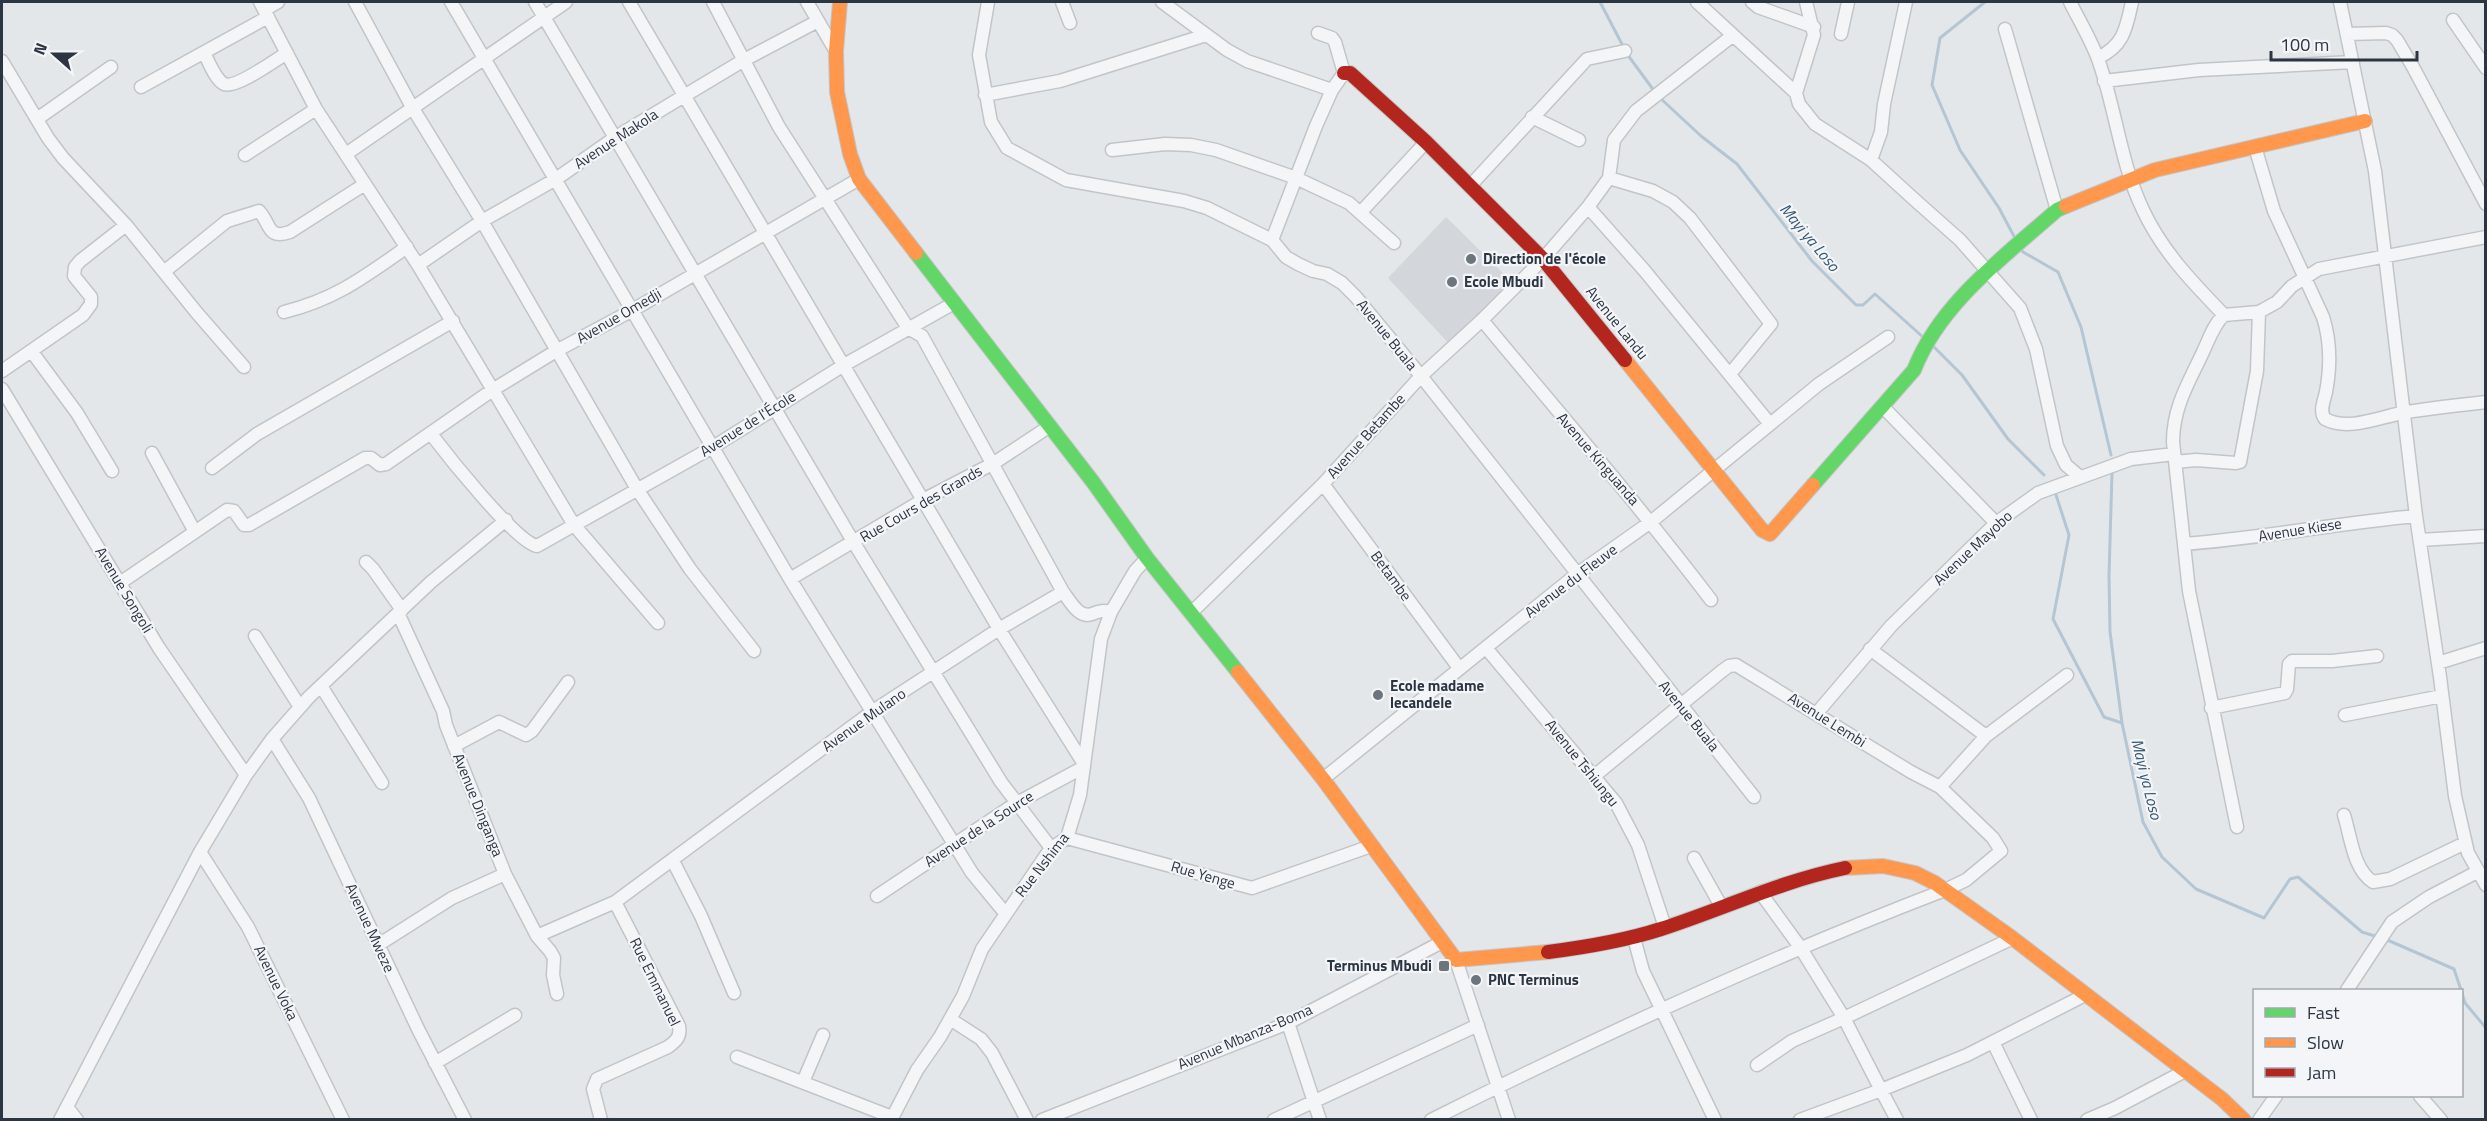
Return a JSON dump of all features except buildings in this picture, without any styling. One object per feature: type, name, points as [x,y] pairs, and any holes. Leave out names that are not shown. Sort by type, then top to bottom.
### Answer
[{"type":"street","points":[[141,87],[204,53],[278,2]]},
{"type":"street","points":[[355,2],[412,107],[482,221],[638,489],[690,569],[754,651]]},
{"type":"street","points":[[451,2],[790,579],[954,845],[972,873],[1005,914]]},
{"type":"street","points":[[535,2],[776,407],[854,543],[1015,804],[1051,848]]},
{"type":"street","points":[[345,153],[566,2]]},
{"type":"street","points":[[629,2],[999,629],[1084,766]]},
{"type":"street","points":[[712,2],[779,127],[908,328],[921,336],[994,463],[1063,592],[1082,614],[1087,615],[1103,610],[1111,612]]},
{"type":"street","points":[[807,2],[835,50]]},
{"type":"street","points":[[840,2],[835,50],[837,106],[844,139],[860,179],[1050,426],[1147,558],[1323,779],[1456,960],[1509,1119]]},
{"type":"street","name":"Avenue Buala","points":[[988,2],[979,55],[991,122],[1007,148],[1066,180],[1184,201],[1207,208],[1272,240],[1286,256],[1313,271],[1328,274],[1342,283],[1421,376],[1754,797]]},
{"type":"street","points":[[1062,2],[1071,23]]},
{"type":"street","points":[[1162,2],[1206,35],[1247,61],[1332,90]]},
{"type":"street","points":[[1697,2],[1796,93]]},
{"type":"street","points":[[1752,2],[1758,8],[1814,27]]},
{"type":"street","points":[[1806,2],[1814,27],[1813,40],[1796,93],[1799,104],[1815,124],[1870,160],[1960,240],[2020,308],[2042,372],[2056,446],[2066,465],[2080,477]]},
{"type":"street","points":[[1840,33],[1848,2]]},
{"type":"street","points":[[1870,160],[1881,132],[1884,104],[1905,2]]},
{"type":"street","points":[[2070,2],[2098,58],[2130,180],[2157,236],[2176,262],[2224,315]]},
{"type":"street","points":[[2098,58],[2113,51],[2118,45],[2132,2]]},
{"type":"street","points":[[2340,2],[2375,171],[2416,516],[2455,796],[2465,843],[2477,872],[2486,885]]},
{"type":"street","points":[[264,10],[316,109],[453,321],[574,525],[658,623]]},
{"type":"street","points":[[2453,20],[2486,68]]},
{"type":"street","name":"Avenue Makola","points":[[418,265],[482,221],[556,179],[616,137],[744,60],[818,21]]},
{"type":"street","points":[[2005,29],[2057,210]]},
{"type":"street","points":[[1272,240],[1332,90],[1344,73],[1335,42],[1332,38],[1318,33]]},
{"type":"street","points":[[2347,34],[2386,33],[2392,35],[2413,67],[2486,204]]},
{"type":"street","points":[[985,95],[1060,81],[1206,35]]},
{"type":"street","name":"Avenue Betambe","points":[[1191,613],[1323,484],[1421,376],[1482,320],[1543,259],[1588,207],[1609,178],[1614,140],[1636,111],[1732,36]]},
{"type":"street","points":[[1470,186],[1587,59],[1626,51]]},
{"type":"street","points":[[204,53],[217,77],[229,85],[240,82],[287,53]]},
{"type":"street","points":[[2,61],[63,158],[126,225],[244,367]]},
{"type":"street","points":[[2104,81],[2199,70],[2353,62]]},
{"type":"street","points":[[37,119],[111,68]]},
{"type":"street","name":"Avenue Landu","points":[[1344,73],[1350,73],[1426,142],[1543,259],[1762,530],[1770,534],[1882,407]]},
{"type":"street","points":[[244,155],[316,109]]},
{"type":"street","points":[[1532,117],[1579,140]]},
{"type":"street","points":[[1996,523],[1882,407],[1914,370],[1922,350],[1954,305],[2057,210],[2155,170],[2366,121]]},
{"type":"street","points":[[1361,212],[1426,142]]},
{"type":"street","points":[[1112,150],[1165,144],[1191,145],[1216,150],[1296,178],[1350,203],[1394,243]]},
{"type":"street","points":[[2255,147],[2274,211],[2323,317],[2330,342],[2330,367],[2322,415],[2329,422],[2364,422],[2403,412],[2486,402]]},
{"type":"street","points":[[1609,178],[1653,191],[1673,202],[1690,218],[1771,324],[1731,374]]},
{"type":"street","name":"Avenue Omedji","points":[[195,532],[231,509],[244,525],[257,522],[365,458],[371,458],[380,465],[386,464],[494,388],[766,233],[824,197],[860,179]]},
{"type":"street","points":[[165,271],[227,221],[259,211],[274,234],[281,235],[290,232],[365,184]]},
{"type":"street","points":[[1588,207],[1731,374],[1770,424]]},
{"type":"street","points":[[2,371],[83,315],[91,304],[91,297],[75,276],[75,267],[126,225]]},
{"type":"street","points":[[2237,827],[2189,591],[2173,427],[2181,396],[2214,328],[2224,315],[2259,312],[2277,302],[2292,286],[2319,269],[2486,237]]},
{"type":"street","points":[[284,312],[309,306],[349,288],[407,247]]},
{"type":"street","name":"Avenue de l'École","points":[[506,520],[531,544],[541,544],[713,447],[844,365],[954,303]]},
{"type":"street","name":"Avenue Mayobo","points":[[1816,714],[1870,649],[1996,523],[2038,493],[2131,459],[2175,458],[2240,462],[2257,371],[2259,312]]},
{"type":"street","name":"Avenue Kinguanda","points":[[1482,320],[1589,451],[1652,521],[1711,600]]},
{"type":"street","points":[[212,468],[257,434],[453,321]]},
{"type":"street","name":"Avenue du Fleuve","points":[[1323,779],[1577,574],[1652,521],[1820,384],[1888,337]]},
{"type":"street","points":[[32,352],[77,413],[112,471]]},
{"type":"street","name":"Avenue Songoli","points":[[2,389],[159,648],[246,775]]},
{"type":"street","name":"Rue Cours des Grands","points":[[790,579],[923,500],[994,463],[1050,426]]},
{"type":"street","points":[[60,1119],[200,852],[246,775],[272,739],[321,686],[400,611],[431,582],[506,520],[431,434]]},
{"type":"street","points":[[120,583],[195,532],[152,453]]},
{"type":"street","name":"Betambe","points":[[1323,484],[1459,668]]},
{"type":"street","name":"Avenue Kiese","points":[[2184,544],[2235,540],[2365,520],[2416,516]]},
{"type":"street","points":[[2420,540],[2486,536]]},
{"type":"street","name":"Rue Nshima","points":[[891,1118],[917,1070],[950,1019],[982,949],[1051,848],[1067,837],[1080,795],[1101,639],[1111,612],[1135,571],[1147,558]]},
{"type":"street","name":"Avenue Dinganga","points":[[366,562],[373,568],[400,611],[443,711],[454,746],[505,874],[537,936],[554,958],[553,975],[557,994]]},
{"type":"street","name":"Avenue Mulano","points":[[673,861],[873,711],[999,629],[1063,592]]},
{"type":"street","points":[[255,636],[300,707]]},
{"type":"street","name":"Avenue Tshiungu","points":[[1486,648],[1616,803],[1638,844],[1665,927]]},
{"type":"street","points":[[2438,663],[2486,648]]},
{"type":"street","points":[[1870,649],[1986,736]]},
{"type":"street","points":[[2211,708],[2285,693],[2289,664],[2292,661],[2332,661],[2378,656]]},
{"type":"street","name":"Avenue Lembi","points":[[1593,777],[1729,666],[1736,665],[1911,772],[1940,787],[1993,838],[2001,851],[1966,880],[1945,890]]},
{"type":"street","points":[[1940,787],[1986,736],[2067,675]]},
{"type":"street","points":[[454,746],[500,722],[526,735],[532,732],[568,682]]},
{"type":"street","points":[[321,686],[382,783]]},
{"type":"street","points":[[2345,715],[2442,696]]},
{"type":"street","name":"Avenue Mweze","points":[[272,739],[309,798],[435,1063],[465,1119]]},
{"type":"street","name":"Avenue de la Source","points":[[878,896],[1015,804],[1084,766]]},
{"type":"street","points":[[2344,815],[2359,868],[2364,876],[2373,882],[2390,879],[2465,843]]},
{"type":"street","name":"Rue Yenge","points":[[1067,837],[1252,888],[1371,846]]},
{"type":"street","name":"Avenue Voka","points":[[200,852],[248,927],[343,1119]]},
{"type":"street","points":[[1694,858],[1721,906]]},
{"type":"street","points":[[537,936],[615,902],[673,861],[701,916],[734,993]]},
{"type":"street","points":[[1456,960],[1598,945],[1634,938],[1760,892],[1837,869],[1875,866],[1914,873],[1945,890],[2013,938],[2183,1072],[2222,1099],[2244,1119]]},
{"type":"street","points":[[2349,989],[2385,933],[2398,918],[2429,897],[2477,872]]},
{"type":"street","points":[[378,945],[452,898],[505,874]]},
{"type":"street","points":[[1431,1119],[1800,947],[1945,890]]},
{"type":"street","points":[[1760,892],[1800,947],[1844,1018],[1897,1119]]},
{"type":"street","name":"Rue Emmanuel","points":[[601,1119],[593,1089],[597,1079],[668,1047],[677,1040],[680,1033],[615,902]]},
{"type":"street","points":[[1634,938],[1643,971],[1715,1119]]},
{"type":"street","points":[[1757,1065],[1792,1041],[2013,938]]},
{"type":"street","name":"Avenue Mbanza-Boma","points":[[1042,1119],[1288,1023],[1442,942]]},
{"type":"street","points":[[1800,1119],[1881,1090],[1993,1042],[2085,995]]},
{"type":"street","points":[[435,1063],[515,1015]]},
{"type":"street","points":[[950,1019],[981,1039],[992,1053],[1027,1119]]},
{"type":"street","points":[[1288,1023],[1320,1119]]},
{"type":"street","points":[[1274,1119],[1478,1025]]},
{"type":"street","points":[[802,1082],[823,1035]]},
{"type":"street","points":[[1993,1042],[2031,1119]]},
{"type":"street","points":[[737,1057],[891,1118]]},
{"type":"street","points":[[2087,1119],[2115,1108],[2183,1072]]},
{"type":"street","points":[[2259,1119],[2275,1097]]},
{"type":"street","points":[[2422,1097],[2441,1119]]},
{"type":"street","points":[[67,1107],[77,1119]]},
{"type":"shaded area","name":"Ecole Mbudi","points":[[1446,217],[1516,286],[1452,347],[1388,278]]},
{"type":"waterway","name":"Mayi ya Loso","points":[[1600,2],[1624,48]]},
{"type":"waterway","points":[[1985,2],[1940,38],[1932,85],[1960,150],[1999,208],[2016,240]]},
{"type":"waterway","name":"Mayi ya Loso","points":[[1627,54],[1655,92]]},
{"type":"waterway","name":"Mayi ya Loso","points":[[1659,97],[1701,136],[1737,164],[1812,261],[1856,305],[1863,305],[1875,294],[1924,338]]},
{"type":"waterway","points":[[2021,249],[2058,272],[2081,327],[2111,455]]},
{"type":"waterway","name":"Mayi ya Loso","points":[[1931,344],[1962,375],[2008,439],[2044,475]]},
{"type":"waterway","points":[[2112,472],[2110,632],[2122,723]]},
{"type":"waterway","name":"Mayi ya Loso","points":[[2056,495],[2069,535],[2053,619],[2104,717],[2122,723],[2143,822],[2162,857],[2196,889],[2264,918],[2290,879],[2298,877],[2362,932],[2378,937]]},
{"type":"waterway","name":"Mayi ya Loso","points":[[2385,939],[2454,969],[2461,989]]},
{"type":"waterway","name":"Mayi ya Loso","points":[[2463,996],[2465,1003],[2486,1028]]},
{"type":"traffic: fast","points":[[1813,485],[1914,370],[1925,346],[1957,302],[2016,245],[2057,210],[2066,206]]},
{"type":"traffic: fast","points":[[916,253],[1093,482],[1147,558],[1238,672]]},
{"type":"traffic: slow","points":[[840,2],[836,51],[837,92],[850,154],[859,179],[916,253]]},
{"type":"traffic: slow","points":[[2066,206],[2155,170],[2365,121]]},
{"type":"traffic: slow","points":[[1625,360],[1762,530],[1770,534],[1813,485]]},
{"type":"traffic: slow","points":[[1238,672],[1323,779],[1456,960],[1548,952]]},
{"type":"traffic: slow","points":[[1845,868],[1883,866],[1915,873],[1935,883],[2011,937],[2222,1099],[2244,1120]]},
{"type":"traffic: jam","points":[[1344,73],[1350,73],[1426,142],[1543,259],[1625,360]]},
{"type":"traffic: jam","points":[[1548,952],[1605,943],[1647,933],[1798,880],[1845,868]]},
{"type":"place","name":"Direction de l'école","points":[[1471,259]]},
{"type":"place","name":"Ecole Mbudi","points":[[1452,282]]},
{"type":"place","name":"Ecole madame lecandele","points":[[1378,695]]},
{"type":"place","name":"Terminus Mbudi","points":[[1444,966]]},
{"type":"place","name":"PNC Terminus","points":[[1476,980]]}]
